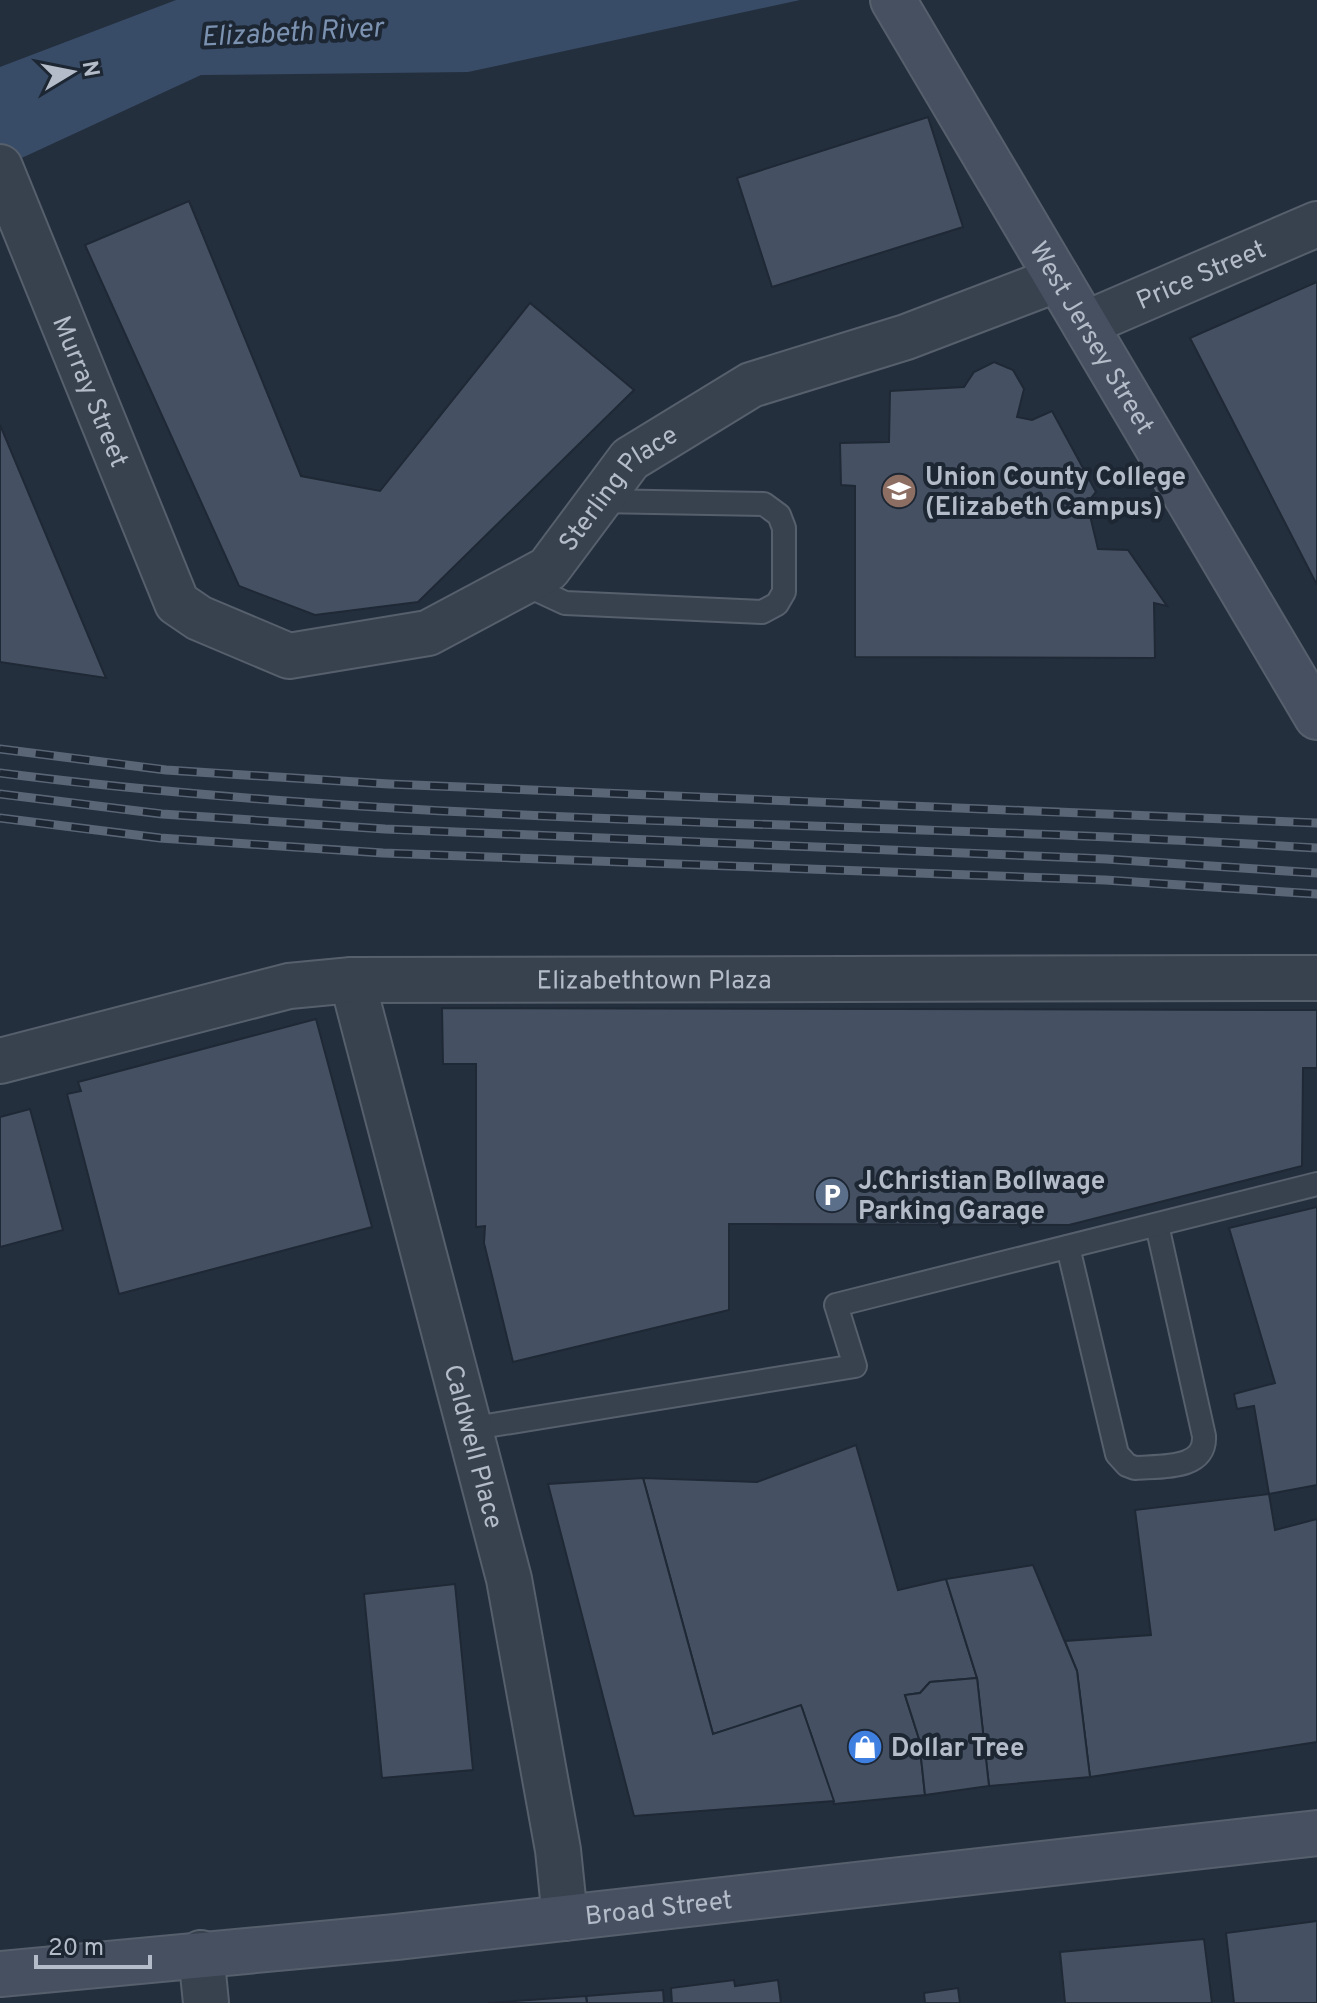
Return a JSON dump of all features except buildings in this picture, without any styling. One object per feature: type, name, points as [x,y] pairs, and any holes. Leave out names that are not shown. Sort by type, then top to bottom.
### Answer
[{"type":"street","name":"West Jersey Street","points":[[893,0],[1317,717]]},
{"type":"street","name":"Murray Street","points":[[1,168],[177,603],[188,610]]},
{"type":"street","name":"Price Street","points":[[1085,324],[1317,224]]},
{"type":"street","name":"Sterling Place","points":[[188,610],[289,656],[428,633],[548,569],[630,459],[751,385],[906,337],[1058,279]]},
{"type":"street","name":"Elizabethtown Plaza","points":[[0,1061],[289,986],[352,980],[1317,978]]},
{"type":"street","name":"Caldwell Place","points":[[352,980],[509,1579],[558,1850],[565,1918]]},
{"type":"street","name":"Broad Street","points":[[0,1974],[565,1918],[1317,1833]]},
{"type":"street","points":[[201,1953],[206,2003]]},
{"type":"lane","points":[[522,583],[565,603],[762,612],[777,604],[784,592],[784,528],[779,515],[764,504],[599,501]]},
{"type":"lane","points":[[468,1429],[855,1366],[836,1305],[1317,1184]]},
{"type":"lane","points":[[1068,1247],[1117,1454],[1127,1465],[1135,1468],[1194,1461],[1202,1453],[1204,1436],[1157,1225]]},
{"type":"water","name":"Elizabeth River","points":[[176,0],[800,0],[468,72],[201,75],[0,168],[0,67]]},
{"type":"railway","points":[[0,749],[166,770],[389,784],[1317,823]]},
{"type":"railway","points":[[0,773],[164,791],[493,814],[988,832],[1317,848]]},
{"type":"railway","points":[[0,794],[162,814],[385,829],[1106,859],[1317,873]]},
{"type":"railway","points":[[0,818],[160,838],[383,853],[1105,880],[1317,894]]},
{"type":"place","name":"Union County College (Elizabeth Campus)","points":[[899,491]]},
{"type":"place","name":"J.Christian Bollwage Parking Garage","points":[[832,1195]]},
{"type":"place","name":"Dollar Tree","points":[[865,1747]]}]
